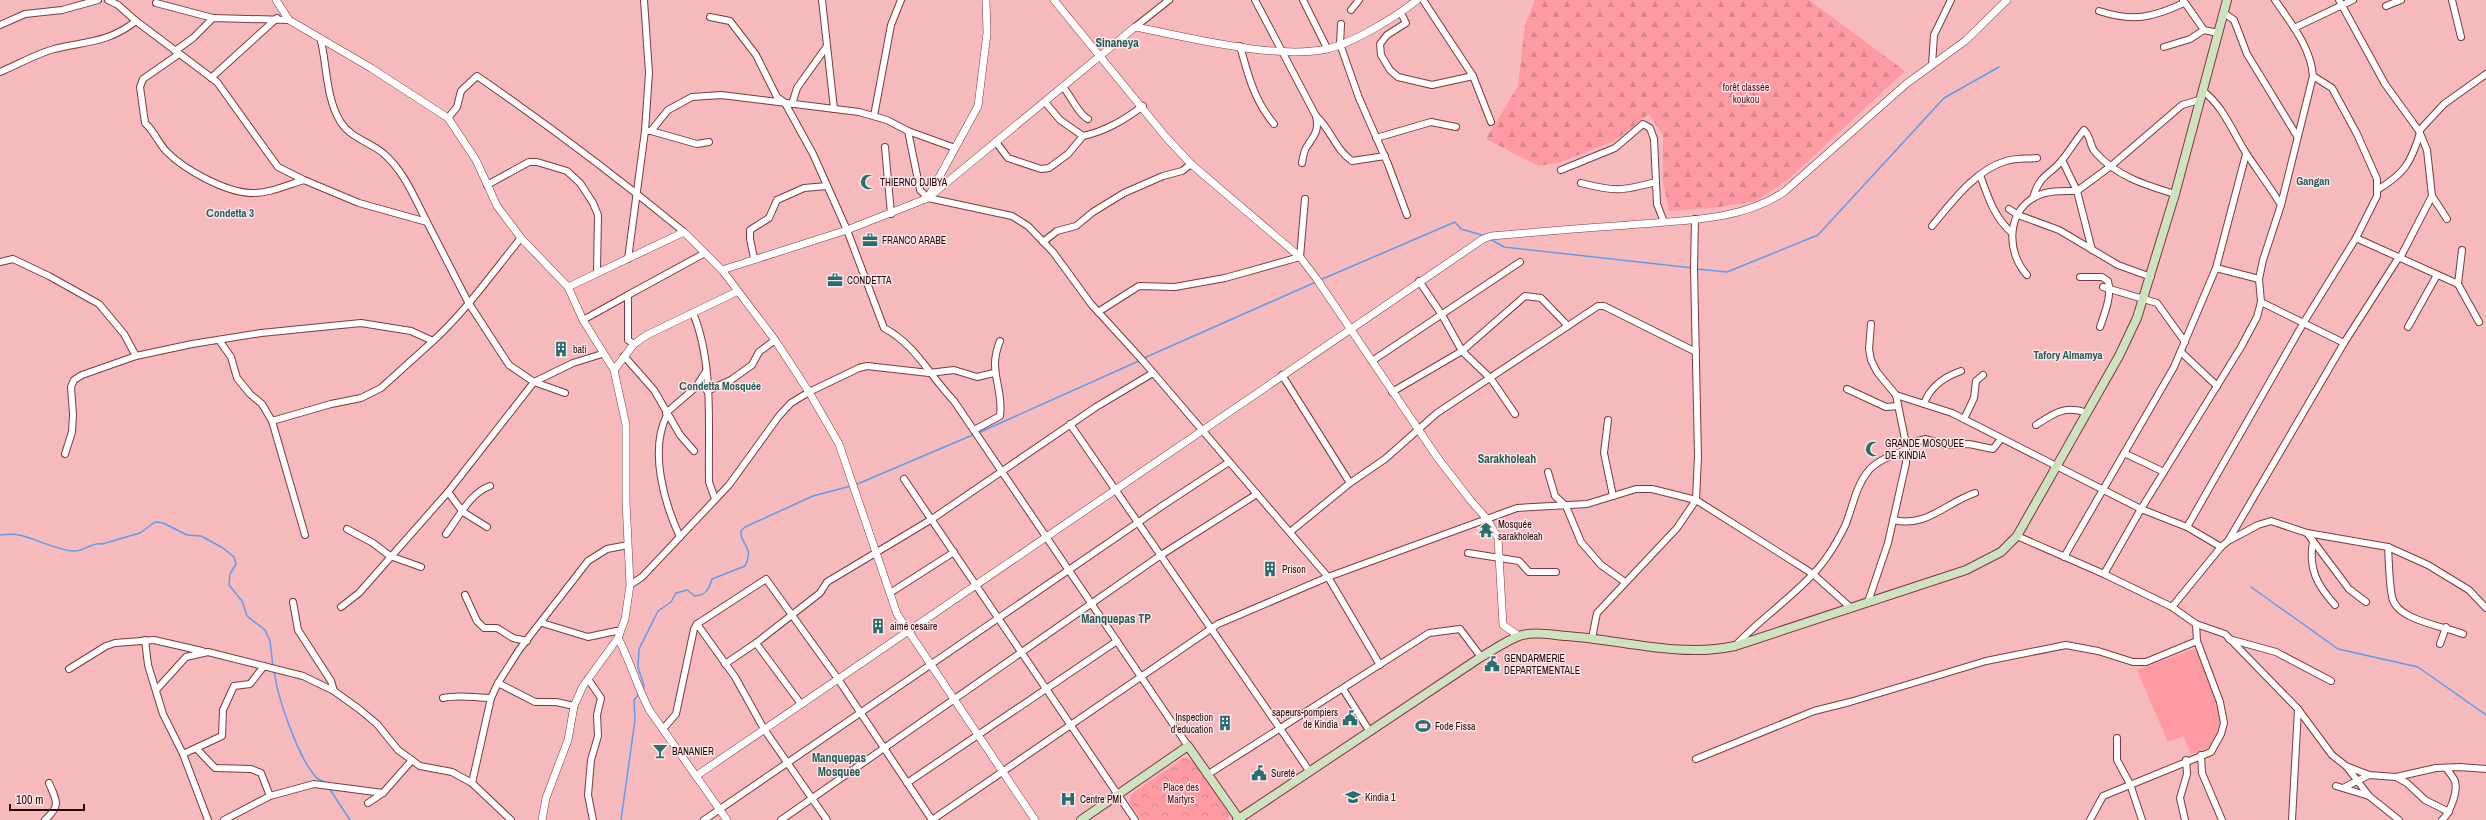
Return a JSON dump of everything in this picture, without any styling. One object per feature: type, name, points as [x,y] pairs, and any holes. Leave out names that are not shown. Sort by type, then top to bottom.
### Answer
[{"type":"main road","points":[[1082,820],[1188,746],[1238,820],[1481,657],[1519,636],[1542,634],[1592,638],[1687,650],[1715,650],[1735,646],[1966,570],[2001,552],[2017,536],[2119,356],[2137,318],[2151,277],[2175,194],[2227,0]]},
{"type":"street","points":[[0,25],[25,14],[62,10],[98,0]]},
{"type":"street","points":[[108,0],[118,5],[177,53],[217,82],[278,167],[304,180],[359,203],[427,222]]},
{"type":"street","points":[[276,0],[289,20],[321,41],[371,68],[448,118],[476,160],[498,206],[522,238],[568,287],[583,320],[602,354],[614,370],[626,425],[626,501],[630,585],[625,619],[619,635],[583,686],[574,706],[568,740],[546,798],[542,820]]},
{"type":"street","points":[[628,259],[635,192],[648,131],[649,73],[644,0]]},
{"type":"street","points":[[822,0],[834,109]]},
{"type":"street","points":[[874,116],[891,25],[901,0]]},
{"type":"street","points":[[928,198],[978,106],[987,33],[986,0]]},
{"type":"street","points":[[1054,0],[1143,106],[1165,136],[1191,164],[1300,257],[1318,281],[1418,430],[1471,501],[1487,519],[1498,538],[1503,625],[1519,636]]},
{"type":"street","points":[[722,270],[754,258],[847,230],[891,214],[928,198],[1168,0]]},
{"type":"street","points":[[1255,0],[1280,51],[1316,116],[1327,127],[1341,154],[1352,160],[1385,156]]},
{"type":"street","points":[[1303,0],[1327,48]]},
{"type":"street","points":[[1351,10],[1359,0]]},
{"type":"street","points":[[1135,27],[1240,46],[1280,51],[1307,51],[1327,48],[1340,44],[1401,13],[1417,0]]},
{"type":"street","points":[[1423,0],[1473,76],[1491,122]]},
{"type":"street","points":[[1932,65],[1934,34],[1951,0]]},
{"type":"street","points":[[696,776],[1483,238],[1695,219],[1748,210],[1769,202],[1784,192],[1906,84],[1965,41],[2007,0]]},
{"type":"street","points":[[2104,574],[2141,509],[2242,347],[2257,317],[2260,302],[2259,279],[2263,260],[2281,205],[2313,76],[2312,62],[2294,28],[2275,0]]},
{"type":"street","points":[[2294,28],[2341,2],[2353,0]]},
{"type":"street","points":[[2386,6],[2401,0]]},
{"type":"street","points":[[2452,0],[2461,37]]},
{"type":"street","points":[[2099,11],[2113,16],[2144,18],[2161,14],[2183,2],[2204,30],[2218,33]]},
{"type":"street","points":[[2341,2],[2385,84],[2419,132],[2427,150],[2432,196],[2447,219]]},
{"type":"street","points":[[156,3],[213,18],[277,18],[289,20]]},
{"type":"street","points":[[1401,13],[1406,23],[1387,35],[1380,44],[1382,55],[1390,70],[1398,77],[1432,85],[1473,76]]},
{"type":"street","points":[[2224,13],[2234,20],[2247,54],[2297,136]]},
{"type":"street","points":[[710,17],[730,21],[756,55],[777,97],[785,103],[813,154],[847,230],[884,328],[899,335],[921,359],[929,373],[954,401],[1188,746]]},
{"type":"street","points":[[213,18],[177,53],[143,79],[140,87],[145,123],[154,131],[167,152],[187,168],[233,190],[259,192],[304,180]]},
{"type":"street","points":[[211,78],[277,18]]},
{"type":"street","points":[[0,72],[54,49],[77,46],[120,34],[136,21]]},
{"type":"street","points":[[1341,24],[1340,44],[1359,98],[1385,156],[1407,215]]},
{"type":"street","points":[[2164,47],[2190,39],[2204,30]]},
{"type":"street","points":[[321,41],[328,84],[339,120],[351,135],[372,145],[399,169],[468,302],[509,364],[534,382],[565,393]]},
{"type":"street","points":[[792,104],[797,88],[827,46]]},
{"type":"street","points":[[1240,46],[1253,93],[1262,110],[1274,124]]},
{"type":"street","points":[[2377,190],[2392,181],[2413,159],[2419,132],[2444,104],[2486,74]]},
{"type":"street","points":[[448,118],[457,107],[461,91],[477,76],[529,111],[635,192],[684,232],[722,270],[736,292],[775,340],[809,392],[839,444],[898,614],[1035,820]]},
{"type":"street","points":[[2187,527],[2304,322],[2356,238],[2377,196],[2374,173],[2357,134],[2332,88],[2313,76]]},
{"type":"street","points":[[1063,87],[1074,99],[1082,116],[1088,119]]},
{"type":"street","points":[[2202,90],[2216,101],[2246,154],[2267,181],[2281,205]]},
{"type":"street","points":[[648,131],[668,110],[692,97],[721,95],[834,109],[874,116],[908,131],[955,148]]},
{"type":"street","points":[[2027,276],[2017,262],[2012,233],[2018,215],[2026,202],[2033,198],[2056,191],[2077,191],[2111,166],[2182,105],[2199,100]]},
{"type":"street","points":[[1045,102],[1060,120],[1083,136]]},
{"type":"street","points":[[996,142],[1008,158],[1040,170],[1049,168],[1068,154],[1083,136],[1099,132],[1127,118],[1143,106]]},
{"type":"street","points":[[1302,163],[1306,146],[1317,135],[1318,126],[1316,116]]},
{"type":"street","points":[[1376,138],[1431,122],[1456,126]]},
{"type":"street","points":[[1561,170],[1615,148],[1643,124],[1650,128],[1654,139],[1657,204],[1664,222]]},
{"type":"street","points":[[2033,198],[2036,186],[2043,176],[2062,160],[2084,130],[2090,137],[2095,152],[2111,166],[2135,182],[2175,194]]},
{"type":"street","points":[[648,131],[697,144],[709,142]]},
{"type":"street","points":[[908,131],[920,190],[928,198],[1012,216],[1028,226],[1053,252],[1098,312],[1142,359],[1201,430],[1328,577],[1380,665]]},
{"type":"street","points":[[885,147],[891,214]]},
{"type":"street","points":[[2064,558],[2174,367],[2181,352],[2216,268],[2246,154]]},
{"type":"street","points":[[1932,226],[1962,191],[1980,175],[2007,160],[2037,158]]},
{"type":"street","points":[[2062,160],[2077,191],[2092,250]]},
{"type":"street","points":[[487,185],[529,162],[537,162],[567,171],[580,183],[593,203],[598,215],[597,271]]},
{"type":"street","points":[[1043,242],[1057,231],[1076,226],[1094,212],[1124,193],[1163,176],[1182,171],[1191,164]]},
{"type":"street","points":[[1980,175],[1994,211],[2001,223],[2012,233]]},
{"type":"street","points":[[1581,183],[1610,191],[1630,189],[1656,182]]},
{"type":"street","points":[[754,258],[750,239],[750,230],[769,218],[777,200],[804,188],[827,186]]},
{"type":"street","points":[[2228,541],[2344,343],[2399,257],[2432,196]]},
{"type":"street","points":[[1300,257],[1305,199]]},
{"type":"street","points":[[2010,209],[2018,215],[2059,230],[2118,265],[2151,277]]},
{"type":"street","points":[[1592,638],[1597,613],[1677,528],[1696,500],[1698,456],[1694,268],[1695,219]]},
{"type":"street","points":[[568,287],[597,271],[628,259],[684,232]]},
{"type":"street","points":[[272,422],[331,404],[361,398],[381,388],[453,323],[468,302],[522,238]]},
{"type":"street","points":[[2356,238],[2458,284]]},
{"type":"street","points":[[2462,250],[2458,284],[2479,322]]},
{"type":"street","points":[[583,320],[705,253]]},
{"type":"street","points":[[1098,312],[1139,286],[1175,287],[1225,278],[1300,257]]},
{"type":"street","points":[[0,262],[12,259],[49,276],[99,304],[124,334],[136,356]]},
{"type":"street","points":[[1372,361],[1520,262]]},
{"type":"street","points":[[2216,268],[2259,279]]},
{"type":"street","points":[[2408,328],[2437,275]]},
{"type":"street","points":[[2080,277],[2102,278],[2108,280],[2110,288],[2100,327]]},
{"type":"street","points":[[1419,281],[1442,314],[1462,352],[1491,379],[1516,414]]},
{"type":"street","points":[[2103,286],[2157,303],[2166,313],[2185,342]]},
{"type":"street","points":[[614,370],[634,344],[647,335],[736,292]]},
{"type":"street","points":[[628,295],[628,340],[634,344]]},
{"type":"street","points":[[1392,392],[1462,352],[1525,296],[1541,298],[1568,326]]},
{"type":"street","points":[[2260,302],[2304,322],[2344,343]]},
{"type":"street","points":[[1290,532],[1350,483],[1385,459],[1437,413],[1491,379],[1598,306],[1604,306],[1696,352]]},
{"type":"street","points":[[693,313],[701,333],[706,371],[710,482],[715,499]]},
{"type":"street","points":[[65,454],[72,432],[73,414],[71,387],[74,380],[82,375],[136,356],[262,333],[361,323],[411,331],[433,341]]},
{"type":"street","points":[[1868,602],[1893,520],[1906,463],[1906,447],[1896,395],[1877,372],[1871,360],[1869,349],[1871,324]]},
{"type":"street","points":[[219,340],[230,357],[237,378],[250,394],[262,404],[272,422],[305,535]]},
{"type":"street","points":[[707,391],[731,380],[752,365],[759,352],[775,340]]},
{"type":"street","points":[[975,432],[1000,416],[1001,405],[994,373],[994,359],[1000,341]]},
{"type":"street","points":[[2181,352],[2217,386]]},
{"type":"street","points":[[341,607],[359,593],[390,556],[448,492],[534,382],[573,363],[602,354]]},
{"type":"street","points":[[624,356],[654,390],[680,435],[694,450]]},
{"type":"street","points":[[630,585],[642,577],[729,485],[779,416],[791,404],[809,392],[859,368],[867,366],[929,373],[954,370],[977,377],[994,373]]},
{"type":"street","points":[[1924,404],[1929,391],[1946,376],[1961,370]]},
{"type":"street","points":[[680,537],[672,520],[662,479],[659,441],[662,425],[667,414],[696,387],[706,371]]},
{"type":"street","points":[[726,664],[756,643],[820,593],[827,582],[932,520],[1070,424],[1153,373]]},
{"type":"street","points":[[1282,375],[1350,483]]},
{"type":"street","points":[[1964,419],[1974,398],[1976,381],[1983,375]]},
{"type":"street","points":[[1847,390],[1886,407],[1898,406]]},
{"type":"street","points":[[1896,395],[1952,413],[2141,509],[2187,527],[2221,547]]},
{"type":"street","points":[[2036,425],[2060,410],[2076,409],[2087,413]]},
{"type":"street","points":[[1608,420],[1604,453],[1613,496]]},
{"type":"street","points":[[1070,424],[1310,772]]},
{"type":"street","points":[[1735,646],[1752,628],[1813,574],[1845,525],[1858,485],[1869,470],[1879,462],[1906,447],[1926,439],[1945,444],[1969,444],[1993,449],[2001,439]]},
{"type":"street","points":[[2124,453],[2164,472]]},
{"type":"street","points":[[704,820],[1230,462]]},
{"type":"street","points":[[1548,472],[1555,496],[1566,506],[1581,542],[1601,565],[1625,582]]},
{"type":"street","points":[[904,479],[1135,820]]},
{"type":"street","points":[[446,534],[473,496],[482,489],[490,486]]},
{"type":"street","points":[[663,729],[676,714],[694,629],[697,624],[766,579],[838,679],[932,820],[1211,628],[1328,577],[1517,508],[1587,504],[1636,489],[1652,489],[1696,500],[1813,574],[1851,608]]},
{"type":"street","points":[[448,492],[463,512],[487,527]]},
{"type":"street","points":[[1893,520],[1907,523],[1920,520],[1962,497],[1975,493]]},
{"type":"street","points":[[781,820],[1160,555],[1257,494]]},
{"type":"street","points":[[2172,607],[2221,547],[2228,541],[2258,525],[2272,521],[2307,533],[2388,547],[2428,565],[2469,590],[2486,608]]},
{"type":"street","points":[[347,529],[373,543],[390,556],[421,567]]},
{"type":"street","points":[[2307,533],[2349,589],[2366,602]]},
{"type":"street","points":[[2017,536],[2064,558],[2104,574],[2172,607],[2196,624],[2225,634],[2298,709],[2332,755],[2346,766],[2369,796],[2399,820]]},
{"type":"street","points":[[2313,541],[2310,558],[2316,578],[2335,605]]},
{"type":"street","points":[[472,783],[491,698],[498,683],[527,641],[588,561],[608,549],[628,545]]},
{"type":"street","points":[[2388,547],[2394,603],[2406,616],[2446,627],[2463,634]]},
{"type":"street","points":[[890,593],[954,552]]},
{"type":"street","points":[[1468,553],[1519,561],[1529,572],[1556,572]]},
{"type":"street","points":[[465,595],[476,622],[484,628],[497,628],[513,638],[527,641]]},
{"type":"street","points":[[293,602],[298,630],[331,681],[334,691]]},
{"type":"street","points":[[542,623],[588,637],[616,630],[627,654],[641,695],[727,820]]},
{"type":"street","points":[[697,624],[726,664],[764,729],[827,820]]},
{"type":"street","points":[[2090,820],[2103,796],[2186,760],[2211,752],[2224,723],[2220,702],[2197,641],[2196,624]]},
{"type":"street","points":[[2440,644],[2446,627]]},
{"type":"street","points":[[1207,775],[1428,633],[1460,629],[1481,657]]},
{"type":"street","points":[[2229,638],[2276,652],[2331,681]]},
{"type":"street","points":[[145,640],[148,665],[163,714],[183,754],[208,820]]},
{"type":"street","points":[[69,669],[106,646],[154,640],[264,666],[273,670],[303,676],[334,691],[377,724],[398,750],[420,766],[452,772],[472,783],[511,820]]},
{"type":"street","points":[[1696,759],[1814,711],[1886,692],[1986,661],[2066,645],[2098,650],[2133,662],[2146,662],[2197,641]]},
{"type":"street","points":[[906,783],[1117,642]]},
{"type":"street","points":[[756,643],[801,704]]},
{"type":"street","points":[[156,688],[186,657],[208,652]]},
{"type":"street","points":[[183,754],[197,749],[222,736],[224,710],[234,686],[250,684],[264,666]]},
{"type":"street","points":[[588,679],[601,698],[597,715],[598,736],[591,760],[588,795],[593,820]]},
{"type":"street","points":[[498,683],[535,702],[556,702],[574,706]]},
{"type":"street","points":[[1342,689],[1370,732]]},
{"type":"street","points":[[444,698],[457,695],[468,698],[491,698]]},
{"type":"street","points":[[2292,820],[2298,709]]},
{"type":"street","points":[[2117,738],[2117,760],[2130,784],[2142,820]]},
{"type":"street","points":[[197,749],[215,768],[251,768],[261,773],[270,796]]},
{"type":"street","points":[[2201,755],[2202,774],[2222,820]]},
{"type":"street","points":[[368,803],[383,793],[412,760]]},
{"type":"street","points":[[2185,820],[2180,798],[2187,774],[2186,760]]},
{"type":"street","points":[[2346,766],[2369,775],[2396,777],[2446,768],[2486,769]]},
{"type":"street","points":[[2442,820],[2449,812],[2455,791],[2455,782],[2446,768]]},
{"type":"street","points":[[2345,787],[2369,775]]},
{"type":"street","points":[[2396,777],[2408,784],[2426,800],[2449,812]]},
{"type":"street","points":[[45,820],[56,810],[57,805],[49,783]]},
{"type":"street","points":[[224,820],[270,796],[314,784],[383,793]]},
{"type":"street","points":[[2336,786],[2345,787],[2369,796]]},
{"type":"green space","name":"forêt classée koukou","points":[[1535,0],[1809,0],[1905,71],[1790,178],[1757,201],[1712,208],[1669,211],[1663,181],[1663,135],[1649,114],[1614,141],[1561,162],[1539,166],[1486,139],[1518,86],[1525,25]]},
{"type":"green space","points":[[2197,648],[2218,704],[2220,727],[2211,747],[2191,754],[2183,736],[2168,742],[2137,670]]},
{"type":"green space","name":"Place des Martyrs","points":[[1183,758],[1192,760],[1229,813],[1228,820],[1141,820],[1130,803],[1130,795]]},
{"type":"waterway","points":[[1697,269],[1727,272],[1818,235],[1944,98],[1999,67]]},
{"type":"waterway","points":[[1320,280],[1455,222],[1461,229],[1485,236]]},
{"type":"waterway","points":[[1490,239],[1504,247],[1693,268]]},
{"type":"waterway","points":[[1144,358],[1316,282]]},
{"type":"waterway","points":[[978,433],[1141,360]]},
{"type":"waterway","points":[[855,485],[975,434]]},
{"type":"waterway","points":[[643,690],[644,686],[638,667],[639,649],[658,611],[671,602],[676,593],[687,590],[695,596],[702,594],[708,589],[712,579],[745,566],[748,559],[748,550],[741,536],[741,531],[745,527],[813,496],[851,486]]},
{"type":"waterway","points":[[0,535],[17,534],[73,551],[81,550],[94,544],[102,544],[140,533],[155,522],[163,523],[187,535],[201,536],[223,548],[234,557],[236,564],[230,574],[229,585],[242,601],[247,616],[265,630],[270,641],[273,667]]},
{"type":"waterway","points":[[2251,587],[2338,649],[2418,667],[2486,715]]},
{"type":"waterway","points":[[274,670],[279,695],[289,726],[302,756],[317,778],[326,783]]},
{"type":"waterway","points":[[621,820],[635,720],[634,700],[639,694]]},
{"type":"waterway","points":[[329,788],[350,820]]},
{"type":"place","name":"THIERNO DJIBYA","points":[[868,182]]},
{"type":"place","name":"FRANCO ARABE","points":[[870,240]]},
{"type":"place","name":"CONDETTA","points":[[835,280]]},
{"type":"place","name":"bati","points":[[561,349]]},
{"type":"place","name":"GRANDE MOSQUEE DE KINDIA","points":[[1873,449]]},
{"type":"place","name":"Mosquée sarakholeah","points":[[1486,530]]},
{"type":"place","name":"Prison","points":[[1270,569]]},
{"type":"place","name":"aimé cesaire","points":[[878,626]]},
{"type":"place","name":"GENDARMERIE DEPARTEMENTALE","points":[[1492,664]]},
{"type":"place","name":"sapeurs-pompiers de Kindia","points":[[1350,718]]},
{"type":"place","name":"Inspection d'education","points":[[1225,723]]},
{"type":"place","name":"Fode Fissa","points":[[1423,726]]},
{"type":"place","name":"BANANIER","points":[[660,751]]},
{"type":"place","name":"Sureté","points":[[1259,773]]},
{"type":"place","name":"Kindia 1","points":[[1353,797]]},
{"type":"place","name":"Centre PMI","points":[[1068,799]]},
{"type":"district","name":"Sinaneya","points":[[1117,43]]},
{"type":"district","name":"Gangan","points":[[2313,181]]},
{"type":"district","name":"Сondetta 3","points":[[230,213]]},
{"type":"district","name":"Tafory Almamya","points":[[2068,355]]},
{"type":"district","name":"Сondetta Mosquée","points":[[720,386]]},
{"type":"district","name":"Sarakholeah","points":[[1507,459]]},
{"type":"district","name":"Manquepas TP","points":[[1116,619]]},
{"type":"district","name":"Manquepas Mosquee","points":[[839,765]]}]
